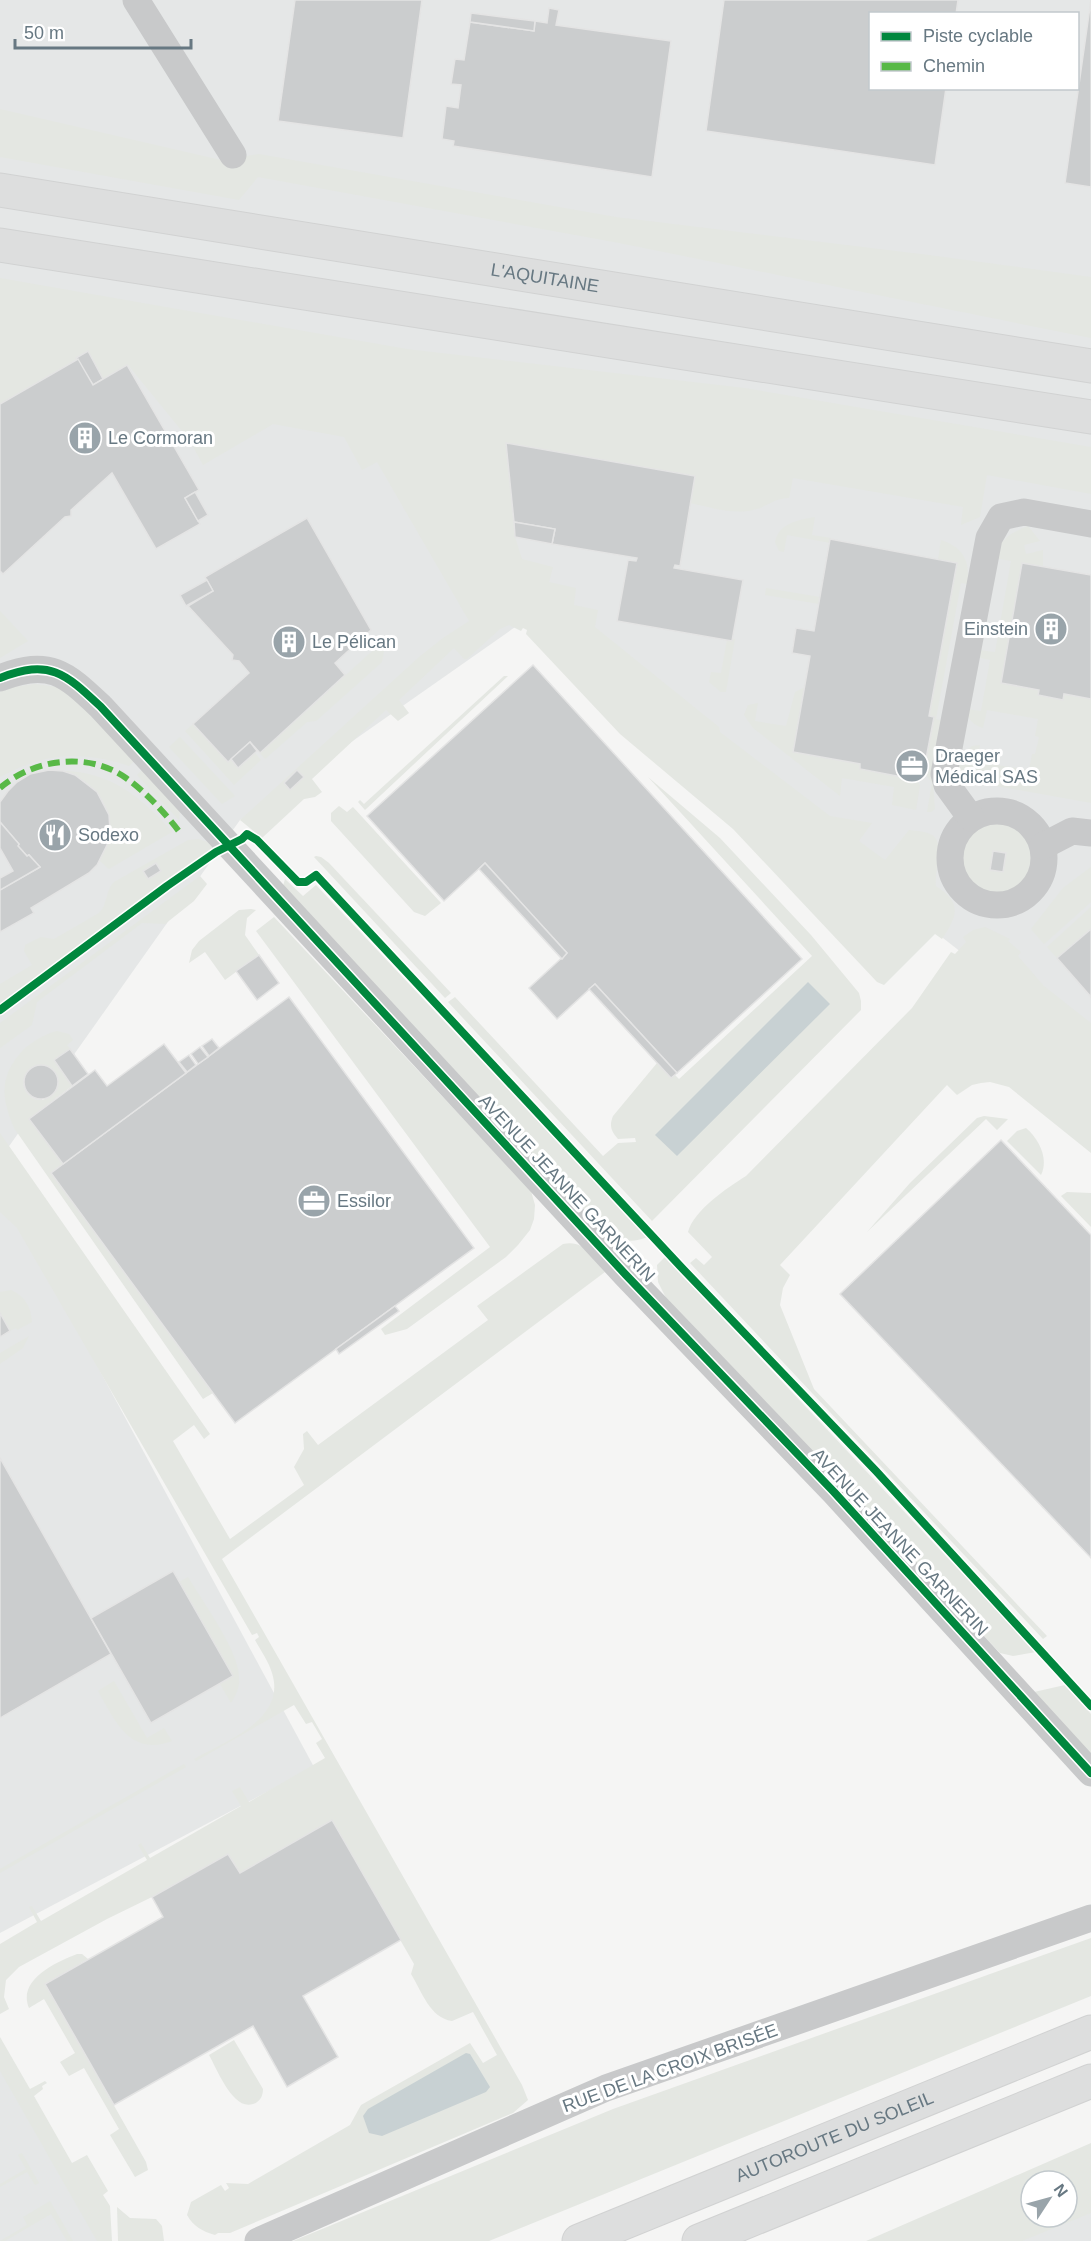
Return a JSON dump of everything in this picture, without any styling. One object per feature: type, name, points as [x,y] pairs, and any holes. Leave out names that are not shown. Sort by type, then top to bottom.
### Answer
[{"type":"highway","name":"L'AQUITAINE","points":[[0,190],[1091,366]]},
{"type":"highway","points":[[0,245],[1091,417]]},
{"type":"highway","name":"AUTOROUTE DU SOLEIL","points":[[579,2241],[1091,2032]]},
{"type":"highway","points":[[699,2241],[1091,2081]]},
{"type":"street","points":[[136,0],[233,155]]},
{"type":"street","points":[[971,818],[948,785],[944,774],[989,538],[1000,517],[1024,512],[1091,524]]},
{"type":"street","name":"AVENUE JEANNE GARNERIN","points":[[0,678],[29,669],[63,674],[101,707],[626,1275],[834,1492],[1091,1773]]},
{"type":"street","points":[[995,811],[1008,812],[1020,816],[1035,829],[1043,846],[1045,861],[1042,875],[1035,887],[1024,897],[999,905],[980,902],[963,890],[955,878],[951,864],[951,849],[956,836],[971,818],[995,811]]},
{"type":"street","points":[[1043,846],[1071,831],[1091,833]]},
{"type":"street","name":"RUE DE LA CROIX BRISÉE","points":[[258,2241],[606,2088],[1091,1918]]},
{"type":"shaded area","points":[[0,0],[1091,0],[1091,1054],[759,794],[528,618],[240,820],[0,1159]]},
{"type":"shaded area","points":[[0,109],[221,160],[259,154],[616,217],[1091,277],[1091,338],[619,243],[258,177],[239,200],[0,157]]},
{"type":"shaded area","points":[[0,278],[407,349],[745,388],[1091,447],[1091,494],[987,475],[980,517],[961,525],[963,507],[793,478],[789,498],[779,499],[753,510],[738,512],[722,510],[690,503],[695,476],[506,444],[515,537],[522,559],[553,567],[549,582],[576,588],[574,605],[598,610],[595,627],[719,727],[720,732],[830,816],[872,823],[859,841],[885,860],[909,830],[932,835],[938,844],[936,886],[950,898],[955,910],[942,939],[935,934],[884,985],[877,982],[733,829],[620,734],[526,634],[527,630],[523,628],[521,631],[509,625],[500,629],[467,659],[464,659],[454,648],[399,700],[409,713],[398,721],[386,710],[312,779],[322,792],[315,797],[304,799],[262,838],[240,820],[419,657],[469,621],[377,462],[362,470],[344,437],[273,424],[203,465],[190,441],[128,365],[103,379],[87,351],[0,404]]},
{"type":"shaded area","points":[[815,517],[812,535],[831,538],[830,543],[787,535],[784,552],[779,551],[775,542],[781,530],[790,523]]},
{"type":"shaded area","points":[[1028,526],[1040,541],[1024,545],[1026,554],[1043,550],[1043,566],[1022,563],[1001,683],[1039,690],[1038,695],[1062,700],[1064,694],[1091,699],[1091,803],[957,779],[960,756],[972,746],[980,745],[977,762],[1029,770],[1032,754],[1035,754],[1039,737],[1035,736],[1038,719],[987,710],[983,728],[972,721],[967,709],[981,711],[990,660],[977,657],[978,650],[995,652],[1011,561],[994,558],[1007,538]]},
{"type":"shaded area","points":[[941,540],[955,547],[964,556],[968,576],[967,584],[961,583],[936,719],[943,721],[933,783],[935,809],[927,812],[932,783],[914,757],[929,716],[956,563],[938,559]]},
{"type":"shaded area","points":[[766,588],[820,597],[819,604],[765,595]]},
{"type":"shaded area","points":[[0,611],[28,641],[0,658]]},
{"type":"shaded area","points":[[735,639],[726,692],[721,692],[709,682],[711,672],[721,673],[727,640]]},
{"type":"shaded area","points":[[380,644],[384,651],[382,662],[316,721],[307,722],[265,759],[260,753]]},
{"type":"shaded area","points":[[504,676],[508,676],[365,810],[358,802],[360,800],[364,804]]},
{"type":"shaded area","points":[[35,684],[57,687],[76,697],[134,761],[129,766],[94,758],[63,756],[32,763],[0,777],[0,692],[13,687]]},
{"type":"shaded area","points":[[805,687],[793,752],[860,764],[860,769],[901,777],[905,764],[920,785],[916,810],[892,805],[894,787],[842,778],[840,796],[753,728],[744,715],[748,705],[758,703],[755,721],[786,726],[795,692]]},
{"type":"shaded area","points":[[193,724],[228,762],[231,759],[238,768],[255,753],[261,760],[234,785],[185,731]]},
{"type":"shaded area","points":[[180,737],[235,796],[222,804],[169,747]]},
{"type":"shaded area","points":[[142,770],[180,810],[179,820],[137,775]]},
{"type":"shaded area","points":[[63,771],[80,772],[110,781],[137,798],[172,832],[109,869],[100,861],[109,832],[106,806],[90,785]]},
{"type":"shaded area","points":[[648,777],[720,838],[811,935],[859,993],[861,1001],[861,1010],[652,1221],[448,1002],[455,997],[603,1156],[618,1143],[636,1142],[635,1138],[618,1139],[611,1128],[611,1123],[613,1116],[657,1063],[671,1078],[675,1075],[679,1079],[812,956]]},
{"type":"shaded area","points":[[339,806],[347,812],[353,807],[441,903],[425,916],[414,912],[331,821],[331,813]]},
{"type":"shaded area","points":[[997,824],[1010,827],[1022,834],[1029,846],[1032,859],[1029,872],[1022,884],[1010,891],[997,894],[984,891],[972,884],[965,872],[962,859],[965,846],[972,834],[984,827]]},
{"type":"shaded area","points":[[199,839],[210,843],[215,849],[0,1006],[0,984],[32,965],[24,951],[25,945],[41,937],[54,939],[99,913],[114,882],[188,840]]},
{"type":"shaded area","points":[[314,857],[329,863],[451,993],[445,998]]},
{"type":"shaded area","points":[[1091,867],[1091,902],[1044,944],[1031,929],[1063,888]]},
{"type":"shaded area","points":[[200,876],[207,884],[194,901],[165,924],[142,923],[37,1002],[32,1025],[0,1048],[0,1023]]},
{"type":"shaded area","points":[[285,879],[303,896],[316,885],[647,1237],[626,1240],[605,1233],[283,886]]},
{"type":"shaded area","points":[[1091,907],[1091,929],[1057,958],[1047,947]]},
{"type":"shaded area","points":[[239,910],[256,910],[247,918],[245,935],[259,955],[225,980],[205,952],[189,963],[192,950],[199,941]]},
{"type":"shaded area","points":[[274,917],[531,1191],[535,1205],[534,1219],[530,1230],[518,1245],[506,1257],[407,1329],[385,1335],[381,1329],[490,1247],[256,931]]},
{"type":"shaded area","points":[[985,927],[1010,939],[1008,941],[1021,952],[1018,956],[1044,986],[1091,1023],[1091,1153],[1009,1087],[990,1082],[981,1083],[972,1085],[957,1095],[947,1085],[780,1265],[790,1275],[783,1288],[780,1305],[814,1389],[1047,1636],[1043,1639],[690,1263],[696,1258],[704,1265],[712,1257],[688,1232],[691,1224],[704,1208],[746,1176],[912,1008],[951,952],[955,954],[966,942],[963,937],[973,930]]},
{"type":"shaded area","points":[[808,982],[830,1004],[677,1156],[655,1135]]},
{"type":"shaded area","points":[[52,1032],[69,1034],[73,1040],[67,1045],[70,1049],[54,1060],[72,1086],[29,1119],[63,1164],[51,1173],[213,1393],[203,1399],[14,1128],[9,1116],[5,1086],[10,1068],[24,1049]],"holes":[[[41,1065],[52,1070],[57,1077],[58,1084],[54,1092],[41,1100],[33,1099],[24,1087],[26,1074],[32,1068]]]},
{"type":"shaded area","points":[[984,1116],[1008,1119],[997,1130],[986,1119],[867,1232],[910,1183],[977,1118]]},
{"type":"shaded area","points":[[1026,1128],[1035,1138],[1043,1156],[1041,1175],[1007,1141],[1017,1131]]},
{"type":"shaded area","points":[[0,1133],[210,1434],[204,1439],[194,1425],[173,1441],[230,1539],[304,1485],[294,1467],[304,1449],[303,1434],[307,1431],[318,1445],[488,1320],[477,1306],[563,1244],[577,1244],[583,1247],[605,1272],[222,1559],[522,2085],[528,2100],[513,2113],[230,2233],[215,2235],[196,2226],[187,2215],[191,2202],[221,2185],[225,2191],[229,2188],[226,2183],[248,2184],[350,2125],[361,2105],[470,2043],[483,2063],[497,2055],[473,2012],[452,2021],[438,2015],[427,2003],[411,1974],[414,1964],[332,1821],[240,1873],[228,1854],[19,1967],[6,1980],[4,1997],[9,2009],[0,2014],[0,1944],[37,1922],[29,1907],[32,1906],[41,1921],[147,1860],[138,1845],[141,1843],[150,1858],[241,1806],[232,1791],[240,1787],[249,1802],[325,1758],[316,1743],[322,1739],[312,1722],[306,1724],[294,1705],[196,1761],[194,1759],[236,1736],[262,1716],[270,1704],[274,1689],[272,1673],[255,1640],[259,1637],[257,1633],[252,1635],[17,1228],[0,1212]]},
{"type":"shaded area","points":[[0,1186],[314,1767],[0,1933]]},
{"type":"shaded area","points":[[1067,1192],[1091,1193],[1091,1227],[1061,1196]]},
{"type":"shaded area","points":[[665,1257],[1036,1652],[1013,1656],[1000,1653],[668,1302],[658,1282],[657,1265]]},
{"type":"shaded area","points":[[11,1290],[20,1295],[26,1303],[32,1322],[10,1331],[0,1313],[0,1292]]},
{"type":"shaded area","points":[[29,1336],[23,1348],[0,1364],[0,1353]]},
{"type":"shaded area","points":[[188,1577],[227,1640],[233,1654],[239,1684],[231,1703],[220,1684],[233,1676],[179,1582]]},
{"type":"shaded area","points":[[114,1681],[147,1738],[164,1728],[172,1741],[157,1745],[145,1744],[126,1733],[111,1714],[98,1691]]},
{"type":"shaded area","points":[[1065,1685],[1091,1714],[1091,1754],[1034,1692]]},
{"type":"shaded area","points":[[184,1764],[186,1767],[0,1873],[0,1869]]},
{"type":"shaded area","points":[[1091,1938],[1091,1996],[489,2241],[293,2241],[613,2109]]},
{"type":"shaded area","points":[[77,1954],[82,1954],[88,1959],[45,1984],[146,2162],[148,2170],[135,2177],[110,2135],[119,2129],[84,2068],[69,2076],[60,2062],[75,2053],[44,1999],[29,2008],[28,1989],[33,1981],[49,1967]]},
{"type":"shaded area","points":[[0,2037],[30,2089],[45,2081],[47,2083],[34,2096],[72,2163],[87,2155],[108,2191],[103,2195],[110,2206],[112,2241],[97,2241],[0,2071]]},
{"type":"shaded area","points":[[234,2040],[263,2089],[261,2098],[253,2104],[239,2101],[232,2095],[209,2055]]},
{"type":"shaded area","points":[[466,2053],[470,2054],[490,2087],[486,2092],[382,2136],[369,2133],[363,2116],[368,2109]]},
{"type":"shaded area","points":[[0,2065],[106,2241],[0,2241]]},
{"type":"shaded area","points":[[1091,2143],[1091,2213],[1079,2218],[1079,2169],[1031,2169]]},
{"type":"shaded area","points":[[22,2153],[39,2183],[35,2185],[27,2172],[0,2187],[0,2184],[26,2169],[18,2155]]},
{"type":"shaded area","points":[[1091,2168],[1091,2241],[918,2241],[1019,2220],[1019,2229],[1079,2229],[1079,2174]]},
{"type":"shaded area","points":[[1019,2174],[1019,2229],[1052,2229],[1022,2241],[866,2241]]},
{"type":"shaded area","points":[[50,2201],[73,2241],[67,2241],[51,2214],[5,2241],[0,2241],[27,2225],[23,2217]]},
{"type":"shaded area","points":[[117,2207],[130,2218],[156,2219],[162,2226],[164,2241],[118,2241]]},
{"type":"building","points":[[295,0],[422,0],[403,138],[278,121]]},
{"type":"building","points":[[724,0],[958,0],[956,12],[869,12],[869,90],[946,90],[935,165],[706,131]]},
{"type":"building","points":[[1091,0],[1091,187],[1065,183]]},
{"type":"building","points":[[549,8],[559,10],[556,25],[671,41],[652,177],[453,146],[454,141],[442,139],[446,106],[458,108],[461,85],[451,84],[455,59],[464,60],[470,22],[534,31],[535,21],[547,23]]},
{"type":"building","points":[[471,13],[535,21],[534,31],[470,22]]},
{"type":"building","points":[[88,351],[103,379],[93,385],[76,358]]},
{"type":"building","name":"Le Cormoran","points":[[78,359],[93,385],[127,365],[199,490],[185,498],[200,524],[156,549],[112,473],[71,510],[71,516],[65,517],[3,574],[0,571],[0,404]]},
{"type":"building","points":[[506,443],[695,476],[680,566],[675,565],[674,568],[743,580],[732,641],[617,621],[628,560],[636,561],[637,558],[552,544],[555,529],[514,522]]},
{"type":"building","points":[[195,492],[208,515],[198,521],[185,498]]},
{"type":"building","name":"Le Pélican","points":[[307,518],[371,630],[335,663],[345,675],[260,753],[250,742],[228,762],[193,724],[249,673],[239,661],[232,660],[233,655],[188,606],[213,591],[205,577]]},
{"type":"building","points":[[514,522],[555,529],[552,544],[515,537]]},
{"type":"building","points":[[830,539],[957,563],[929,716],[934,717],[926,759],[914,757],[904,765],[902,777],[860,769],[860,764],[793,752],[810,656],[792,653],[796,628],[814,631]]},
{"type":"building","name":"Einstein","points":[[1022,563],[1091,575],[1091,699],[1064,694],[1063,700],[1038,695],[1039,690],[1001,683]]},
{"type":"building","points":[[207,580],[213,591],[186,606],[180,595]]},
{"type":"building","points":[[533,665],[802,959],[677,1073],[595,984],[557,1019],[529,988],[567,953],[485,863],[444,901],[367,816]]},
{"type":"building","points":[[250,742],[257,751],[238,768],[231,759]]},
{"type":"building","points":[[49,770],[75,775],[97,792],[109,815],[110,830],[107,845],[97,865],[89,873],[31,908],[34,913],[0,932],[0,890],[40,867],[18,846],[19,844],[0,822],[0,802],[17,782],[30,774]]},
{"type":"building","points":[[297,770],[304,777],[290,790],[284,783]]},
{"type":"building","points":[[0,822],[19,844],[18,846],[40,867],[0,890],[0,878],[13,871],[0,848]]},
{"type":"building","points":[[993,851],[1006,853],[1003,872],[990,870]]},
{"type":"building","points":[[156,863],[161,871],[148,879],[143,871]]},
{"type":"building","points":[[485,863],[567,953],[562,959],[479,869]]},
{"type":"building","points":[[1091,929],[1091,997],[1057,958]]},
{"type":"building","points":[[259,955],[279,983],[257,1000],[236,971]]},
{"type":"building","points":[[595,984],[677,1073],[671,1078],[589,989]]},
{"type":"building","points":[[289,997],[474,1248],[235,1423],[51,1173]]},
{"type":"building","points":[[212,1039],[219,1048],[209,1056],[202,1046]]},
{"type":"building","points":[[164,1044],[186,1073],[63,1164],[29,1119],[95,1070],[107,1086]]},
{"type":"building","points":[[200,1047],[208,1057],[198,1064],[191,1054]]},
{"type":"building","points":[[70,1049],[88,1074],[72,1086],[54,1060]]},
{"type":"building","points":[[189,1055],[196,1065],[187,1072],[179,1062]]},
{"type":"building","points":[[41,1065],[53,1070],[58,1082],[53,1094],[41,1099],[29,1094],[24,1082],[29,1070]]},
{"type":"building","points":[[1001,1140],[1091,1235],[1091,1558],[840,1294]]},
{"type":"building","points":[[395,1306],[399,1311],[339,1354],[336,1349]]},
{"type":"building","points":[[0,1313],[10,1331],[0,1337]]},
{"type":"building","points":[[0,1458],[111,1654],[0,1718]]},
{"type":"building","points":[[173,1571],[233,1676],[151,1723],[91,1618]]},
{"type":"building","points":[[332,1820],[401,1940],[303,1996],[338,2057],[287,2087],[253,2026],[114,2105],[45,1984],[163,1917],[152,1897],[228,1854],[240,1873]]},
{"type":"marked path","points":[[0,788],[28,770],[44,765],[61,762],[95,764],[111,769],[126,778],[155,804],[181,834]]},
{"type":"cycle path","points":[[0,678],[32,669],[56,673],[67,678],[101,707],[626,1275],[834,1492],[1091,1773]]},
{"type":"cycle path","points":[[0,1010],[167,886],[216,852],[242,839],[247,834],[257,840],[298,882],[306,882],[316,875],[682,1268],[876,1471],[1091,1706]]},
{"type":"place","name":"Le Cormoran","points":[[85,438]]},
{"type":"place","name":"Einstein","points":[[1051,629]]},
{"type":"place","name":"Le Pélican","points":[[289,642]]},
{"type":"place","name":"Draeger Médical SAS","points":[[912,766]]},
{"type":"place","name":"Sodexo","points":[[55,835]]},
{"type":"place","name":"Essilor","points":[[314,1201]]}]
